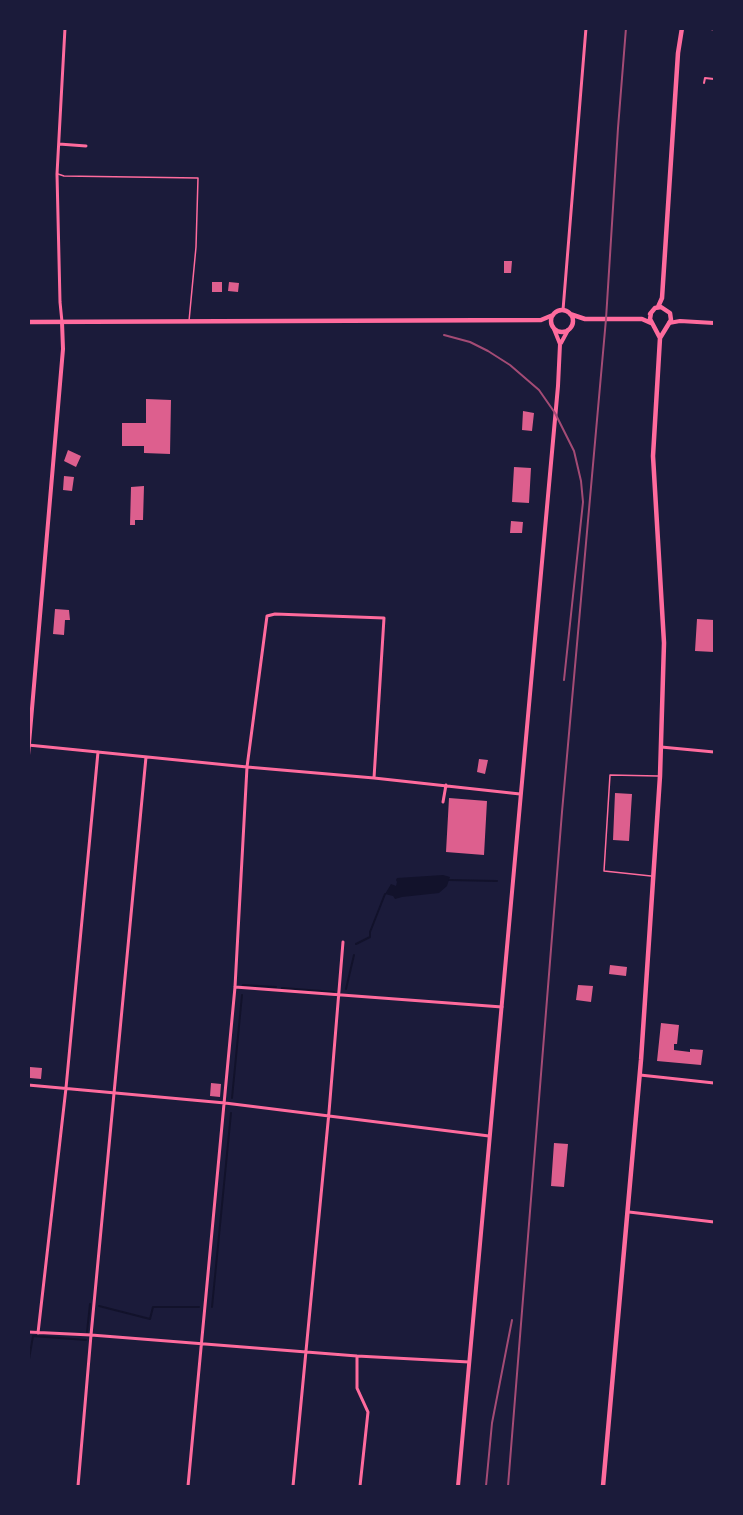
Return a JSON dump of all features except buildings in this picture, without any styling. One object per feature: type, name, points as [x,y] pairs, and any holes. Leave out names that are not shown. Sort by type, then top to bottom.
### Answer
[{"type":"main road","points":[[642,319],[658,307],[662,298],[678,53],[682,28]]},
{"type":"main road","points":[[662,298],[665,308],[680,321]]},
{"type":"main road","points":[[658,307],[665,308]]},
{"type":"main road","points":[[28,322],[541,320],[563,310],[585,319],[642,319],[660,328],[680,321],[714,323]]},
{"type":"main road","points":[[651,313],[653,324],[660,338]]},
{"type":"main road","points":[[603,1486],[629,1212],[655,877],[664,643],[653,456],[660,338],[668,325],[670,313]]},
{"type":"main road","points":[[458,1486],[548,505],[560,344],[573,320],[570,314]]},
{"type":"main road","points":[[553,315],[551,320],[560,344]]},
{"type":"main road","points":[[541,320],[561,332],[585,319]]},
{"type":"main road","points":[[28,755],[63,349],[62,322]]},
{"type":"street","points":[[62,322],[57,174],[65,28]]},
{"type":"street","points":[[563,310],[586,28]]},
{"type":"street","points":[[707,28],[714,29]]},
{"type":"street","points":[[704,83],[705,78],[714,79]]},
{"type":"street","points":[[59,144],[86,146]]},
{"type":"street","points":[[188,1486],[236,987],[247,767],[267,616],[276,614],[384,618],[374,778]]},
{"type":"street","points":[[29,745],[520,794]]},
{"type":"street","points":[[661,747],[714,752]]},
{"type":"street","points":[[38,1333],[66,1088],[98,752]]},
{"type":"street","points":[[78,1486],[146,757]]},
{"type":"street","points":[[443,802],[446,786]]},
{"type":"street","points":[[293,1486],[329,1115],[343,942]]},
{"type":"street","points":[[236,987],[502,1007]]},
{"type":"street","points":[[640,1075],[714,1083]]},
{"type":"street","points":[[28,1085],[225,1103],[489,1136]]},
{"type":"street","points":[[629,1212],[714,1222]]},
{"type":"street","points":[[28,1332],[468,1362]]},
{"type":"street","points":[[357,1356],[357,1388],[368,1412],[360,1486]]},
{"type":"lane","points":[[57,174],[64,176],[198,178],[196,247],[189,321]]},
{"type":"lane","points":[[655,877],[604,871],[610,775],[660,776]]},
{"type":"shaded area","points":[[443,875],[450,877],[447,886],[439,893],[395,899],[385,894],[391,884],[396,886],[397,878]]},
{"type":"waterway","points":[[449,880],[497,881]]},
{"type":"waterway","points":[[356,944],[370,937],[385,894]]},
{"type":"waterway","points":[[346,989],[354,955]]},
{"type":"waterway","points":[[243,985],[276,987]]},
{"type":"waterway","points":[[282,988],[334,992]]},
{"type":"waterway","points":[[232,1098],[242,995]]},
{"type":"waterway","points":[[212,1307],[231,1113]]},
{"type":"waterway","points":[[87,1332],[90,1304]]},
{"type":"waterway","points":[[99,1306],[150,1319],[153,1307],[199,1307]]},
{"type":"waterway","points":[[28,1365],[33,1336],[86,1340]]},
{"type":"railway","points":[[508,1486],[562,812],[606,319],[626,28]]},
{"type":"railway","points":[[444,335],[470,342],[488,351],[510,365],[539,390],[555,413],[574,451],[583,502],[564,680]]},
{"type":"railway","points":[[486,1486],[492,1423],[512,1320]]}]
